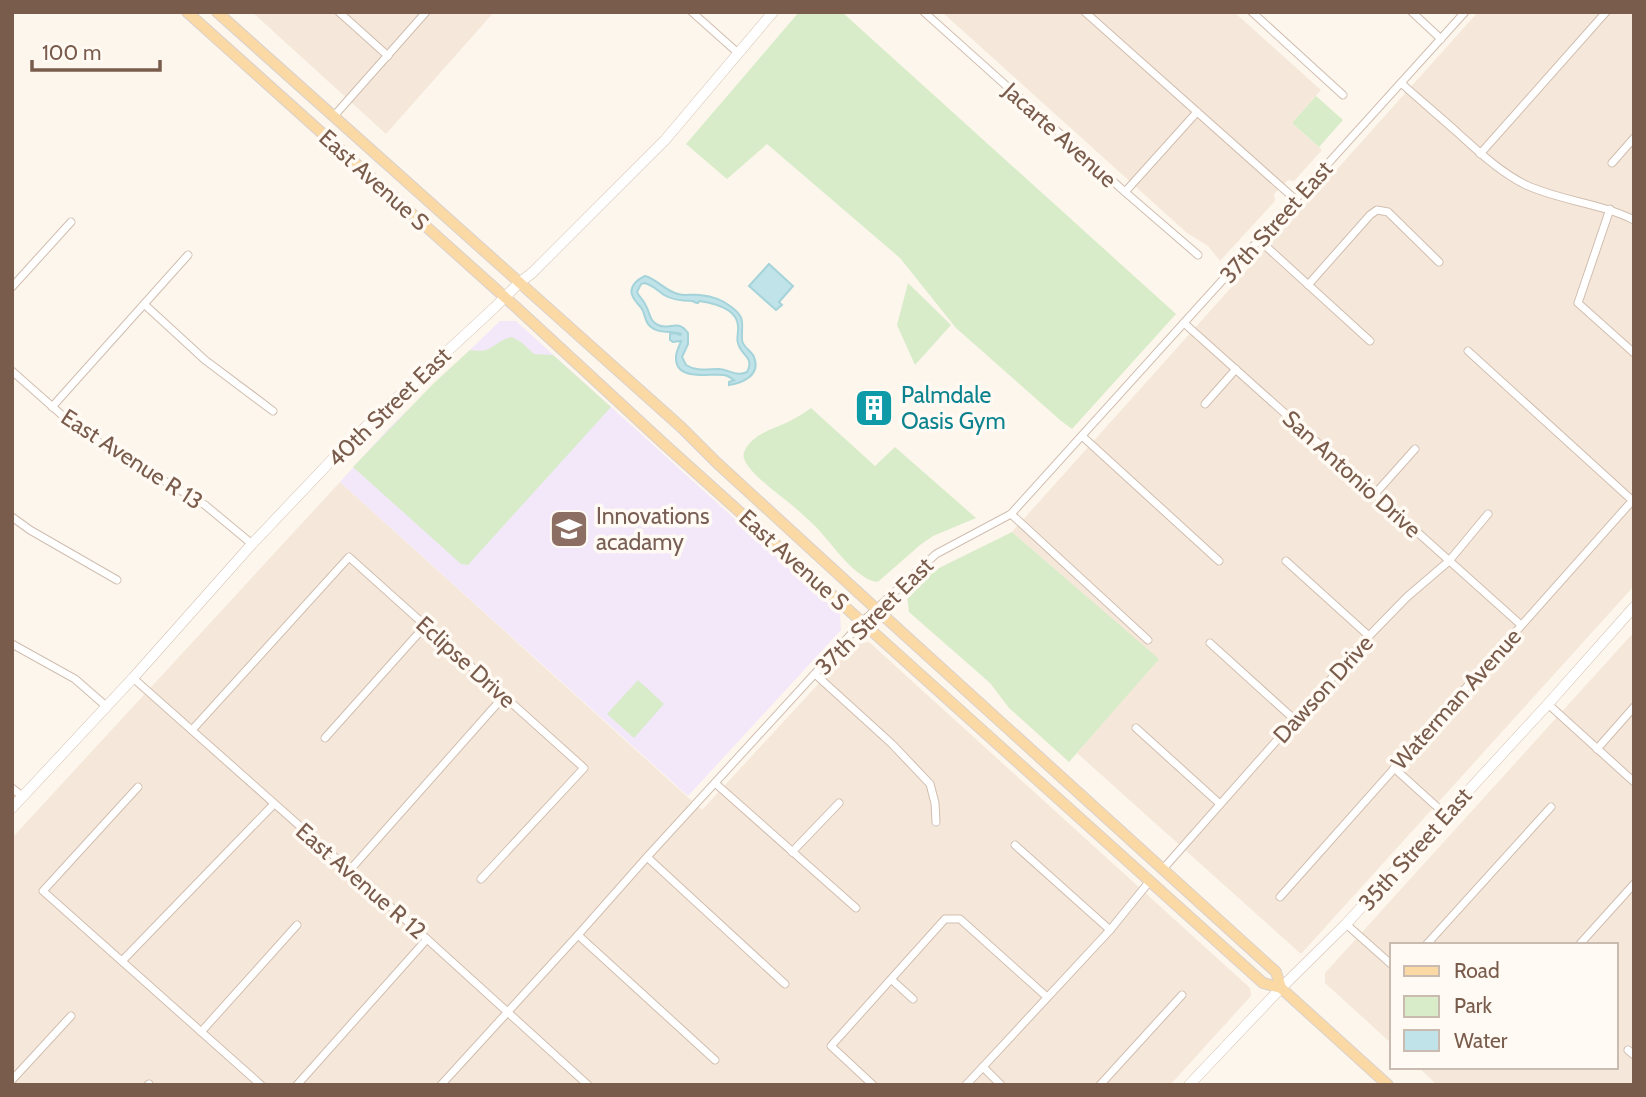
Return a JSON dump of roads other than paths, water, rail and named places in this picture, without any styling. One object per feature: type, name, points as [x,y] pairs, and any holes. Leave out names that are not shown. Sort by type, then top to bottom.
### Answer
[{"type":"main road","name":"East Avenue S","points":[[187,12],[1149,882],[1263,983],[1281,988],[1388,1085]]},
{"type":"main road","name":"East Avenue S","points":[[218,12],[681,427],[1276,972],[1281,988]]},
{"type":"main road","name":"40th Street East","points":[[12,808],[345,446],[532,273],[642,164],[773,12]]},
{"type":"main road","name":"35th Street East","points":[[1189,1085],[1346,924],[1634,607]]},
{"type":"street","points":[[339,12],[388,56]]},
{"type":"street","points":[[334,116],[426,12]]},
{"type":"street","points":[[692,12],[738,53]]},
{"type":"street","name":"Jacarte Avenue","points":[[924,12],[1198,255]]},
{"type":"street","points":[[1085,12],[1296,200]]},
{"type":"street","points":[[1252,12],[1343,95]]},
{"type":"street","points":[[1412,12],[1441,39]]},
{"type":"street","name":"37th Street East","points":[[441,1085],[863,621],[936,554],[1011,514],[1465,12]]},
{"type":"street","points":[[1480,154],[1606,12]]},
{"type":"street","points":[[1401,83],[1497,168],[1527,185],[1610,209],[1634,220]]},
{"type":"street","points":[[1125,192],[1197,112]]},
{"type":"street","points":[[1612,163],[1634,138]]},
{"type":"street","points":[[1610,209],[1578,303],[1634,353]]},
{"type":"street","points":[[1308,285],[1377,210],[1388,212],[1439,262]]},
{"type":"street","points":[[12,287],[71,222]]},
{"type":"street","points":[[1259,240],[1370,341]]},
{"type":"street","points":[[52,407],[188,256]]},
{"type":"street","points":[[144,304],[205,359],[273,411]]},
{"type":"street","name":"San Antonio Drive","points":[[1184,323],[1521,625]]},
{"type":"street","points":[[1468,351],[1633,501]]},
{"type":"street","points":[[1205,404],[1236,369]]},
{"type":"street","name":"East Avenue R 13","points":[[12,371],[80,431],[205,505],[252,544]]},
{"type":"street","points":[[1082,436],[1219,561]]},
{"type":"street","points":[[1374,495],[1415,449]]},
{"type":"street","name":"Waterman Avenue","points":[[1280,897],[1633,501]]},
{"type":"street","points":[[1011,514],[1148,640]]},
{"type":"street","name":"Dawson Drive","points":[[1163,869],[1369,636],[1407,597],[1448,561],[1488,514]]},
{"type":"street","points":[[12,517],[117,580]]},
{"type":"street","name":"Eclipse Drive","points":[[192,730],[349,556],[584,768],[481,879]]},
{"type":"street","points":[[1286,561],[1369,636]]},
{"type":"street","points":[[325,738],[425,626]]},
{"type":"street","points":[[1210,643],[1295,720]]},
{"type":"street","points":[[12,644],[75,679],[107,707]]},
{"type":"street","points":[[815,674],[892,744],[930,784],[936,822]]},
{"type":"street","name":"East Avenue R 12","points":[[133,678],[588,1085]]},
{"type":"street","points":[[349,871],[503,696]]},
{"type":"street","points":[[1548,704],[1634,782]]},
{"type":"street","points":[[1597,749],[1634,707]]},
{"type":"street","points":[[1136,728],[1220,804]]},
{"type":"street","points":[[1394,768],[1446,815]]},
{"type":"street","points":[[715,783],[856,908]]},
{"type":"street","points":[[12,788],[23,797]]},
{"type":"street","points":[[138,788],[43,891],[261,1085]]},
{"type":"street","points":[[792,852],[839,803]]},
{"type":"street","points":[[122,961],[274,805]]},
{"type":"street","points":[[1428,943],[1551,807]]},
{"type":"street","points":[[1015,845],[1110,930]]},
{"type":"street","points":[[646,857],[786,984]]},
{"type":"street","points":[[966,1085],[1110,930],[1149,882]]},
{"type":"street","points":[[1581,943],[1634,884]]},
{"type":"street","points":[[873,1085],[831,1046],[945,919],[960,919],[1047,997]]},
{"type":"street","points":[[1346,924],[1390,963]]},
{"type":"street","points":[[201,1032],[297,925]]},
{"type":"street","points":[[578,935],[715,1060]]},
{"type":"street","points":[[297,1085],[427,939]]},
{"type":"street","points":[[892,979],[913,999]]},
{"type":"street","points":[[1100,1085],[1182,995]]},
{"type":"street","points":[[12,1080],[71,1016]]},
{"type":"street","points":[[983,1067],[1001,1085]]},
{"type":"water","points":[[769,264],[793,286],[779,302],[782,305],[776,310],[749,286]]},
{"type":"water","points":[[645,276],[678,294],[716,299],[735,310],[742,321],[743,343],[756,363],[753,373],[745,380],[729,385],[729,382],[734,380],[727,376],[694,375],[681,370],[676,357],[681,341],[673,342],[670,340],[670,334],[681,334],[651,327],[633,297],[632,287]],"holes":[[[644,283],[671,298],[711,303],[729,311],[737,320],[738,343],[749,363],[747,372],[740,374],[686,365],[682,357],[688,344],[688,333],[680,326],[662,326],[653,321],[637,292]]]},
{"type":"place","name":"Palmdale Oasis Gym","points":[[874,408]]},
{"type":"place","name":"Innovations acadamy","points":[[569,529]]}]
